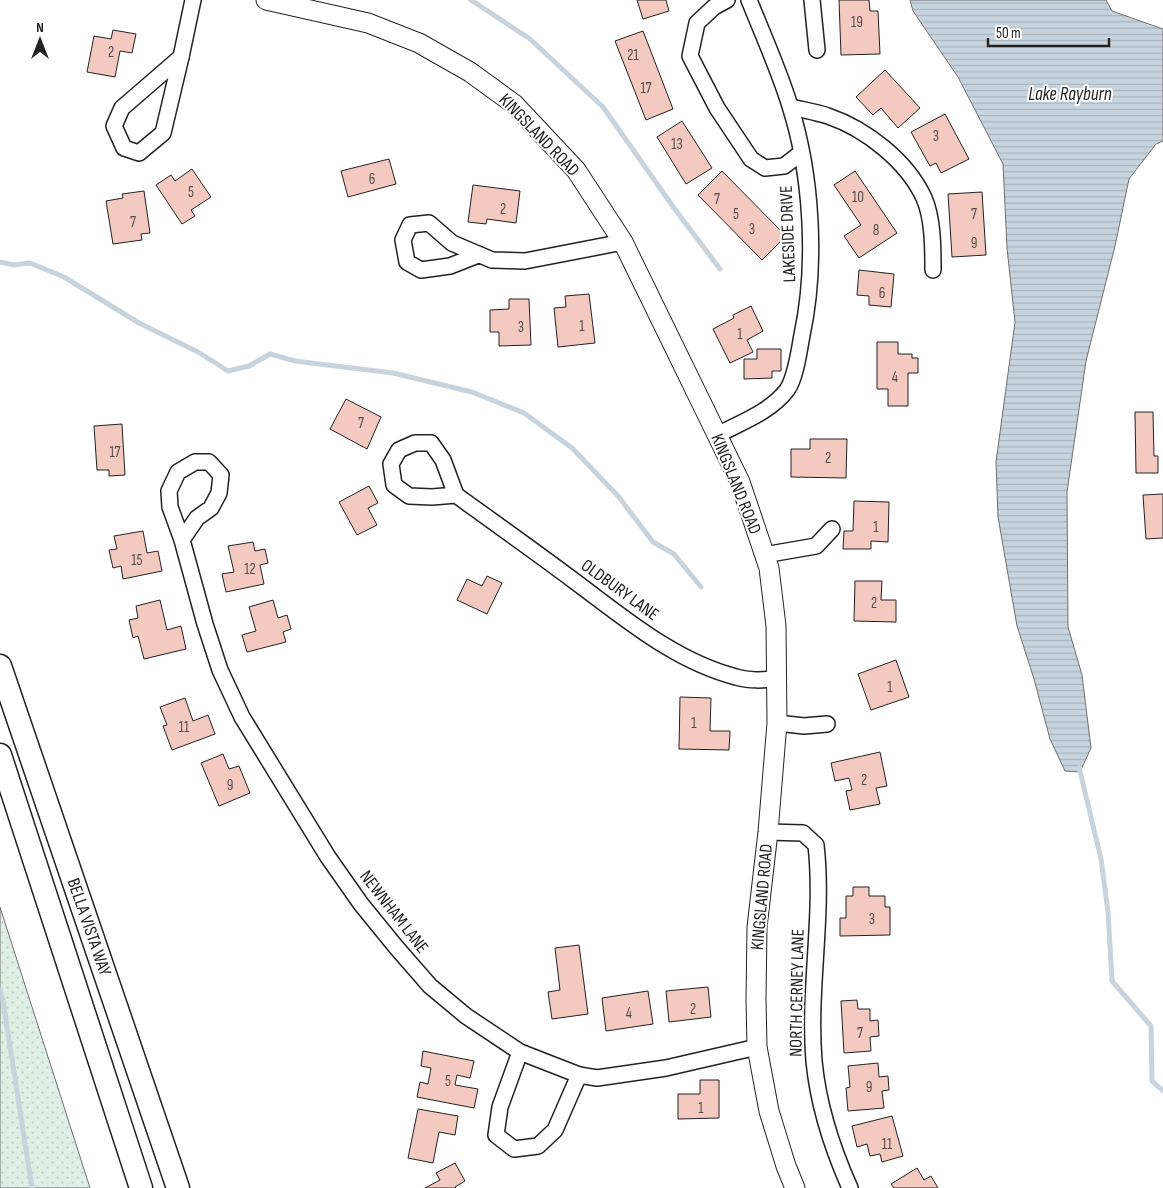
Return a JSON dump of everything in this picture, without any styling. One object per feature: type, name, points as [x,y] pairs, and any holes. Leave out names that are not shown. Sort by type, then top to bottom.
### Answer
[{"type":"main road","name":"BELLA VISTA WAY","points":[[0,666],[178,1188]]},
{"type":"main road","name":"BELLA VISTA WAY","points":[[0,755],[141,1188]]},
{"type":"street","points":[[181,56],[122,108],[114,126],[124,148],[139,153],[163,133],[181,56],[194,0]]},
{"type":"street","name":"KINGSLAND ROAD","points":[[266,0],[368,23],[419,43],[470,72],[514,104],[576,170],[623,242],[740,482],[769,568],[776,626],[777,723],[768,832],[757,927],[757,1047],[769,1111],[795,1188]]},
{"type":"street","points":[[727,0],[714,7],[697,23],[690,56],[717,108],[751,160],[765,168],[784,166],[801,153]]},
{"type":"street","name":"LAKESIDE DRIVE","points":[[718,435],[772,406],[788,388],[797,363],[809,291],[811,250],[808,201],[801,153],[791,106],[750,0]]},
{"type":"street","points":[[812,0],[817,50]]},
{"type":"street","points":[[791,106],[829,116],[853,128],[880,146],[906,169],[925,199],[932,234],[933,270]]},
{"type":"street","points":[[478,255],[450,266],[421,270],[408,262],[403,240],[410,225],[429,223],[452,243],[478,255],[492,260],[525,261],[623,242]]},
{"type":"street","points":[[415,443],[431,443],[444,460],[456,495],[409,496],[394,485],[391,464],[399,450],[415,443]]},
{"type":"street","name":"NEWNHAM LANE","points":[[182,540],[197,518],[211,508],[219,493],[221,475],[210,462],[195,462],[178,472],[169,491],[170,507],[182,540],[220,670],[238,709],[268,762],[328,856],[361,904],[430,986],[466,1016],[520,1052],[579,1075],[597,1078],[666,1068],[757,1047]]},
{"type":"street","name":"OLDBURY LANE","points":[[456,495],[637,627],[672,650],[707,667],[737,677],[755,680],[777,679]]},
{"type":"street","points":[[764,555],[816,546],[832,529]]},
{"type":"street","points":[[777,723],[804,726],[827,724]]},
{"type":"street","name":"NORTH CERNEY LANE","points":[[768,832],[803,833],[816,845],[819,870],[814,985],[814,1061],[820,1094],[837,1158],[850,1188]]},
{"type":"street","points":[[520,1052],[500,1107],[496,1135],[514,1149],[538,1146],[555,1130],[579,1075]]},
{"type":"green space","points":[[0,907],[90,1188],[0,1188]]},
{"type":"water","name":"Lake Rayburn","points":[[910,0],[1106,0],[1112,11],[1163,29],[1163,141],[1156,144],[1129,179],[1115,246],[1086,361],[1067,492],[1068,627],[1082,675],[1091,748],[1080,772],[1065,771],[1050,739],[1017,626],[998,517],[996,462],[1015,322],[1007,248],[1003,164],[958,77],[913,11]]},
{"type":"building","points":[[637,0],[666,0],[669,11],[643,19]]},
{"type":"building","points":[[839,0],[869,0],[870,11],[878,11],[880,54],[841,55]]},
{"type":"building","points":[[113,30],[136,34],[132,53],[120,51],[115,77],[87,72],[94,36],[111,39]]},
{"type":"building","points":[[643,31],[673,109],[646,120],[615,41]]},
{"type":"building","points":[[885,70],[920,108],[898,128],[881,108],[873,115],[856,97]]},
{"type":"building","points":[[945,114],[969,159],[941,173],[936,163],[930,166],[911,132]]},
{"type":"building","points":[[682,121],[712,168],[686,184],[657,137]]},
{"type":"building","points":[[389,159],[396,184],[348,197],[341,171]]},
{"type":"building","points":[[192,169],[211,197],[191,210],[195,216],[182,224],[156,185],[171,175],[175,181]]},
{"type":"building","points":[[722,171],[786,236],[762,260],[698,195]]},
{"type":"building","points":[[855,171],[897,233],[859,258],[844,236],[861,225],[834,185]]},
{"type":"building","points":[[473,185],[520,191],[516,223],[487,219],[486,224],[468,222]]},
{"type":"building","points":[[144,191],[150,233],[141,234],[142,240],[113,244],[106,201],[123,198],[122,194]]},
{"type":"building","points":[[982,192],[986,255],[952,257],[948,194]]},
{"type":"building","points":[[859,270],[894,274],[891,307],[869,305],[869,296],[857,295]]},
{"type":"building","points":[[589,294],[595,343],[558,347],[554,308],[566,307],[565,296]]},
{"type":"building","points":[[509,299],[529,299],[531,345],[499,346],[499,332],[490,332],[490,310],[509,309]]},
{"type":"building","points":[[751,306],[763,331],[747,340],[753,352],[730,363],[713,329],[734,318],[733,315]]},
{"type":"building","points":[[877,342],[898,342],[898,354],[912,354],[912,358],[918,358],[918,373],[908,373],[908,406],[888,406],[888,389],[877,389]]},
{"type":"building","points":[[757,349],[781,349],[781,371],[772,371],[772,378],[744,379],[744,359],[757,359]]},
{"type":"building","points":[[346,399],[381,417],[367,449],[330,429]]},
{"type":"building","points":[[1135,412],[1153,412],[1154,456],[1158,456],[1158,473],[1136,473]]},
{"type":"building","points":[[122,424],[125,475],[109,476],[109,470],[97,470],[94,426]]},
{"type":"building","points":[[810,439],[847,439],[846,478],[791,477],[791,449],[810,449]]},
{"type":"building","points":[[369,486],[378,503],[368,508],[377,525],[357,535],[339,502]]},
{"type":"building","points":[[1163,494],[1163,538],[1146,539],[1143,495]]},
{"type":"building","points":[[854,501],[889,502],[888,542],[871,541],[871,549],[843,549],[844,531],[853,531]]},
{"type":"building","points":[[143,531],[147,553],[158,551],[162,571],[123,579],[121,566],[113,568],[109,550],[117,549],[114,536]]},
{"type":"building","points":[[253,542],[255,551],[265,549],[268,563],[260,565],[264,584],[226,592],[222,574],[234,572],[228,546]]},
{"type":"building","points":[[487,576],[502,583],[487,614],[457,600],[467,579],[482,586]]},
{"type":"building","points":[[855,581],[882,581],[881,600],[896,600],[896,622],[854,621]]},
{"type":"building","points":[[160,600],[167,630],[181,626],[186,649],[144,659],[138,636],[133,638],[129,620],[138,618],[136,606]]},
{"type":"building","points":[[273,600],[278,618],[287,615],[291,629],[283,632],[286,642],[247,652],[242,635],[256,631],[249,607]]},
{"type":"building","points":[[896,660],[909,697],[871,710],[858,674]]},
{"type":"building","points":[[680,697],[711,698],[710,731],[730,731],[729,750],[679,749]]},
{"type":"building","points":[[185,698],[193,721],[208,715],[215,734],[172,750],[163,726],[167,725],[160,707]]},
{"type":"building","points":[[880,752],[887,786],[876,788],[880,804],[850,810],[846,791],[852,790],[849,778],[835,781],[831,763]]},
{"type":"building","points":[[223,754],[229,769],[239,766],[250,793],[219,806],[201,763]]},
{"type":"building","points":[[853,887],[869,887],[869,896],[885,896],[885,907],[890,907],[890,935],[840,936],[840,918],[846,918],[846,896],[853,896]]},
{"type":"building","points":[[579,945],[588,1014],[552,1019],[548,992],[560,990],[555,948]]},
{"type":"building","points":[[708,987],[711,1017],[669,1022],[666,991]]},
{"type":"building","points":[[648,991],[653,1024],[606,1031],[602,998]]},
{"type":"building","points":[[857,1000],[858,1009],[870,1009],[870,1021],[878,1020],[879,1036],[870,1037],[871,1051],[844,1053],[841,1001]]},
{"type":"building","points":[[423,1051],[474,1061],[470,1078],[457,1075],[455,1085],[478,1089],[474,1108],[417,1097],[420,1082],[428,1084],[431,1068],[421,1066]]},
{"type":"building","points":[[878,1063],[879,1077],[888,1076],[889,1090],[882,1091],[884,1108],[848,1111],[846,1088],[850,1087],[848,1066]]},
{"type":"building","points":[[700,1080],[719,1080],[719,1118],[678,1119],[678,1094],[700,1094]]},
{"type":"building","points":[[418,1109],[458,1116],[455,1135],[439,1132],[433,1163],[408,1158]]},
{"type":"building","points":[[892,1116],[903,1156],[882,1162],[880,1154],[870,1156],[867,1144],[857,1147],[852,1126]]},
{"type":"building","points":[[455,1163],[465,1181],[456,1188],[425,1188],[440,1180],[436,1173]]},
{"type":"building","points":[[917,1168],[924,1180],[931,1176],[938,1188],[894,1188],[891,1184]]},
{"type":"waterway","points":[[471,0],[530,39],[603,107],[674,208],[720,269]]},
{"type":"waterway","points":[[0,262],[14,265],[30,263],[64,277],[139,323],[198,352],[228,371],[249,366],[270,354],[295,361],[393,373],[472,392],[524,413],[572,448],[618,496],[653,542],[674,554],[701,587]]},
{"type":"waterway","points":[[1079,767],[1101,859],[1108,912],[1112,981],[1151,1026],[1152,1081],[1163,1091]]},
{"type":"waterway","points":[[0,990],[32,1188]]}]
